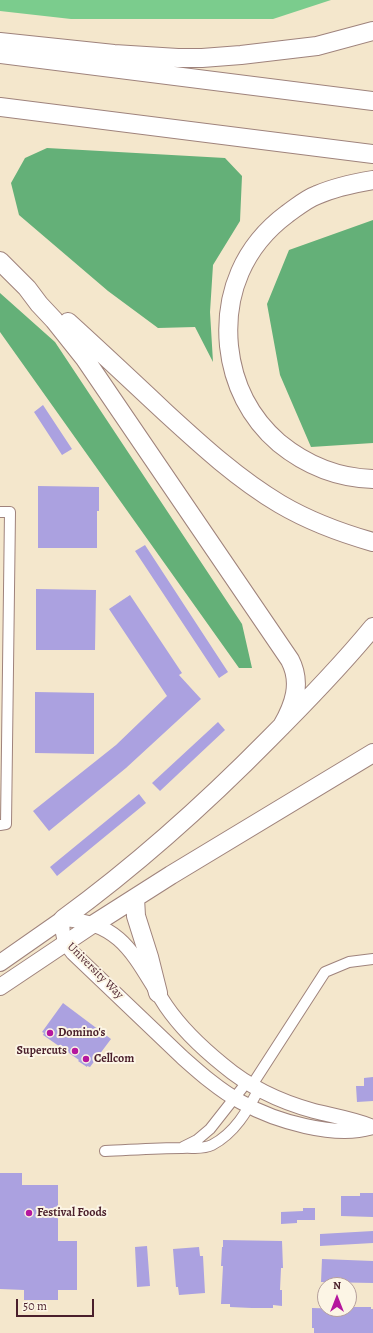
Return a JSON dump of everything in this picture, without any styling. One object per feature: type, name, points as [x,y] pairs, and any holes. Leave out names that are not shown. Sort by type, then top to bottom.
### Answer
[{"type":"highway","points":[[0,42],[114,54],[202,58],[317,46],[373,31]]},
{"type":"highway","points":[[0,54],[373,101]]},
{"type":"highway","points":[[0,107],[373,154]]},
{"type":"highway","points":[[373,180],[317,195],[301,203],[263,235],[252,249],[242,267],[235,285],[230,307],[228,331],[232,365],[244,399],[256,418],[270,435],[290,452],[315,466],[351,478],[373,479]]},
{"type":"highway","points":[[0,261],[27,288],[54,320],[101,381],[290,660],[295,671],[296,687],[292,704],[282,726]]},
{"type":"highway","points":[[27,288],[42,299],[221,462],[244,480],[281,504],[327,527],[373,542]]},
{"type":"highway","points":[[63,919],[125,870],[193,812],[235,773],[329,677],[373,626]]},
{"type":"highway","points":[[94,924],[373,753]]},
{"type":"highway","points":[[135,898],[136,916],[158,992]]},
{"type":"main road","name":"University Way","points":[[63,919],[94,924],[112,933],[129,948],[176,1019],[197,1042],[222,1065],[252,1085],[275,1097],[298,1106],[357,1121],[373,1127],[353,1131],[327,1130],[284,1120],[234,1098],[206,1078],[182,1057],[115,991],[77,957],[65,943],[63,934],[63,919]]},
{"type":"main road","points":[[0,963],[63,919]]},
{"type":"main road","points":[[0,988],[94,924]]},
{"type":"street","points":[[3,825],[5,512]]},
{"type":"street","points":[[183,1148],[210,1130],[234,1098],[252,1085],[325,972],[349,962],[373,959]]},
{"type":"street","points":[[105,1151],[198,1148],[212,1145],[235,1126],[250,1106],[252,1085]]},
{"type":"green space","points":[[0,0],[331,0],[273,19],[71,19],[0,11]]},
{"type":"green space","points":[[47,148],[225,158],[242,176],[240,221],[213,265],[210,312],[213,362],[195,327],[158,328],[108,291],[19,215],[11,183],[25,158]]},
{"type":"green space","points":[[373,220],[373,443],[311,447],[280,375],[267,304],[289,250]]},
{"type":"green space","points":[[0,293],[55,342],[242,624],[252,668],[239,668],[0,332]]},
{"type":"building","points":[[43,405],[72,449],[62,455],[34,412]]},
{"type":"building","points":[[38,486],[99,487],[99,511],[97,511],[97,548],[38,548]]},
{"type":"building","points":[[145,545],[228,672],[219,678],[135,551]]},
{"type":"building","points":[[36,589],[96,590],[95,650],[36,650]]},
{"type":"building","points":[[130,595],[182,673],[179,675],[201,699],[126,768],[49,831],[33,811],[116,745],[167,696],[109,609]]},
{"type":"building","points":[[35,692],[94,693],[94,754],[35,753]]},
{"type":"building","points":[[218,722],[225,730],[160,791],[152,783]]},
{"type":"building","points":[[139,794],[146,803],[57,876],[50,867]]},
{"type":"building","points":[[63,1003],[111,1039],[90,1067],[87,1067],[78,1061],[79,1060],[43,1035],[44,1033],[42,1032]]},
{"type":"building","points":[[373,1077],[373,1101],[357,1102],[356,1086],[364,1086],[364,1078]]},
{"type":"building","name":"Festival Foods","points":[[0,1173],[22,1173],[22,1185],[58,1185],[58,1241],[77,1241],[77,1290],[58,1290],[58,1300],[24,1300],[24,1290],[0,1289]]},
{"type":"building","points":[[360,1193],[373,1193],[373,1217],[341,1216],[341,1196],[360,1196]]},
{"type":"building","points":[[303,1208],[315,1208],[315,1220],[297,1220],[297,1223],[281,1224],[281,1212],[303,1211]]},
{"type":"building","points":[[373,1231],[373,1243],[320,1246],[320,1234]]},
{"type":"building","points":[[223,1240],[282,1241],[283,1268],[281,1268],[280,1290],[282,1290],[282,1306],[273,1305],[273,1308],[252,1308],[230,1307],[230,1304],[221,1304]]},
{"type":"building","points":[[147,1246],[150,1286],[137,1287],[135,1247]]},
{"type":"building","points":[[199,1247],[200,1256],[203,1256],[205,1293],[179,1295],[178,1287],[176,1287],[173,1249]]},
{"type":"building","points":[[322,1259],[373,1261],[373,1283],[357,1283],[357,1277],[321,1277]]},
{"type":"building","points":[[357,1307],[371,1307],[371,1309],[373,1309],[373,1333],[314,1333],[314,1328],[312,1328],[312,1308],[317,1308],[317,1317],[357,1317]]},
{"type":"place","name":"Domino's","points":[[50,1033]]},
{"type":"place","name":"Supercuts","points":[[75,1051]]},
{"type":"place","name":"Cellcom","points":[[86,1059]]},
{"type":"place","name":"Festival Foods","points":[[29,1213]]}]
